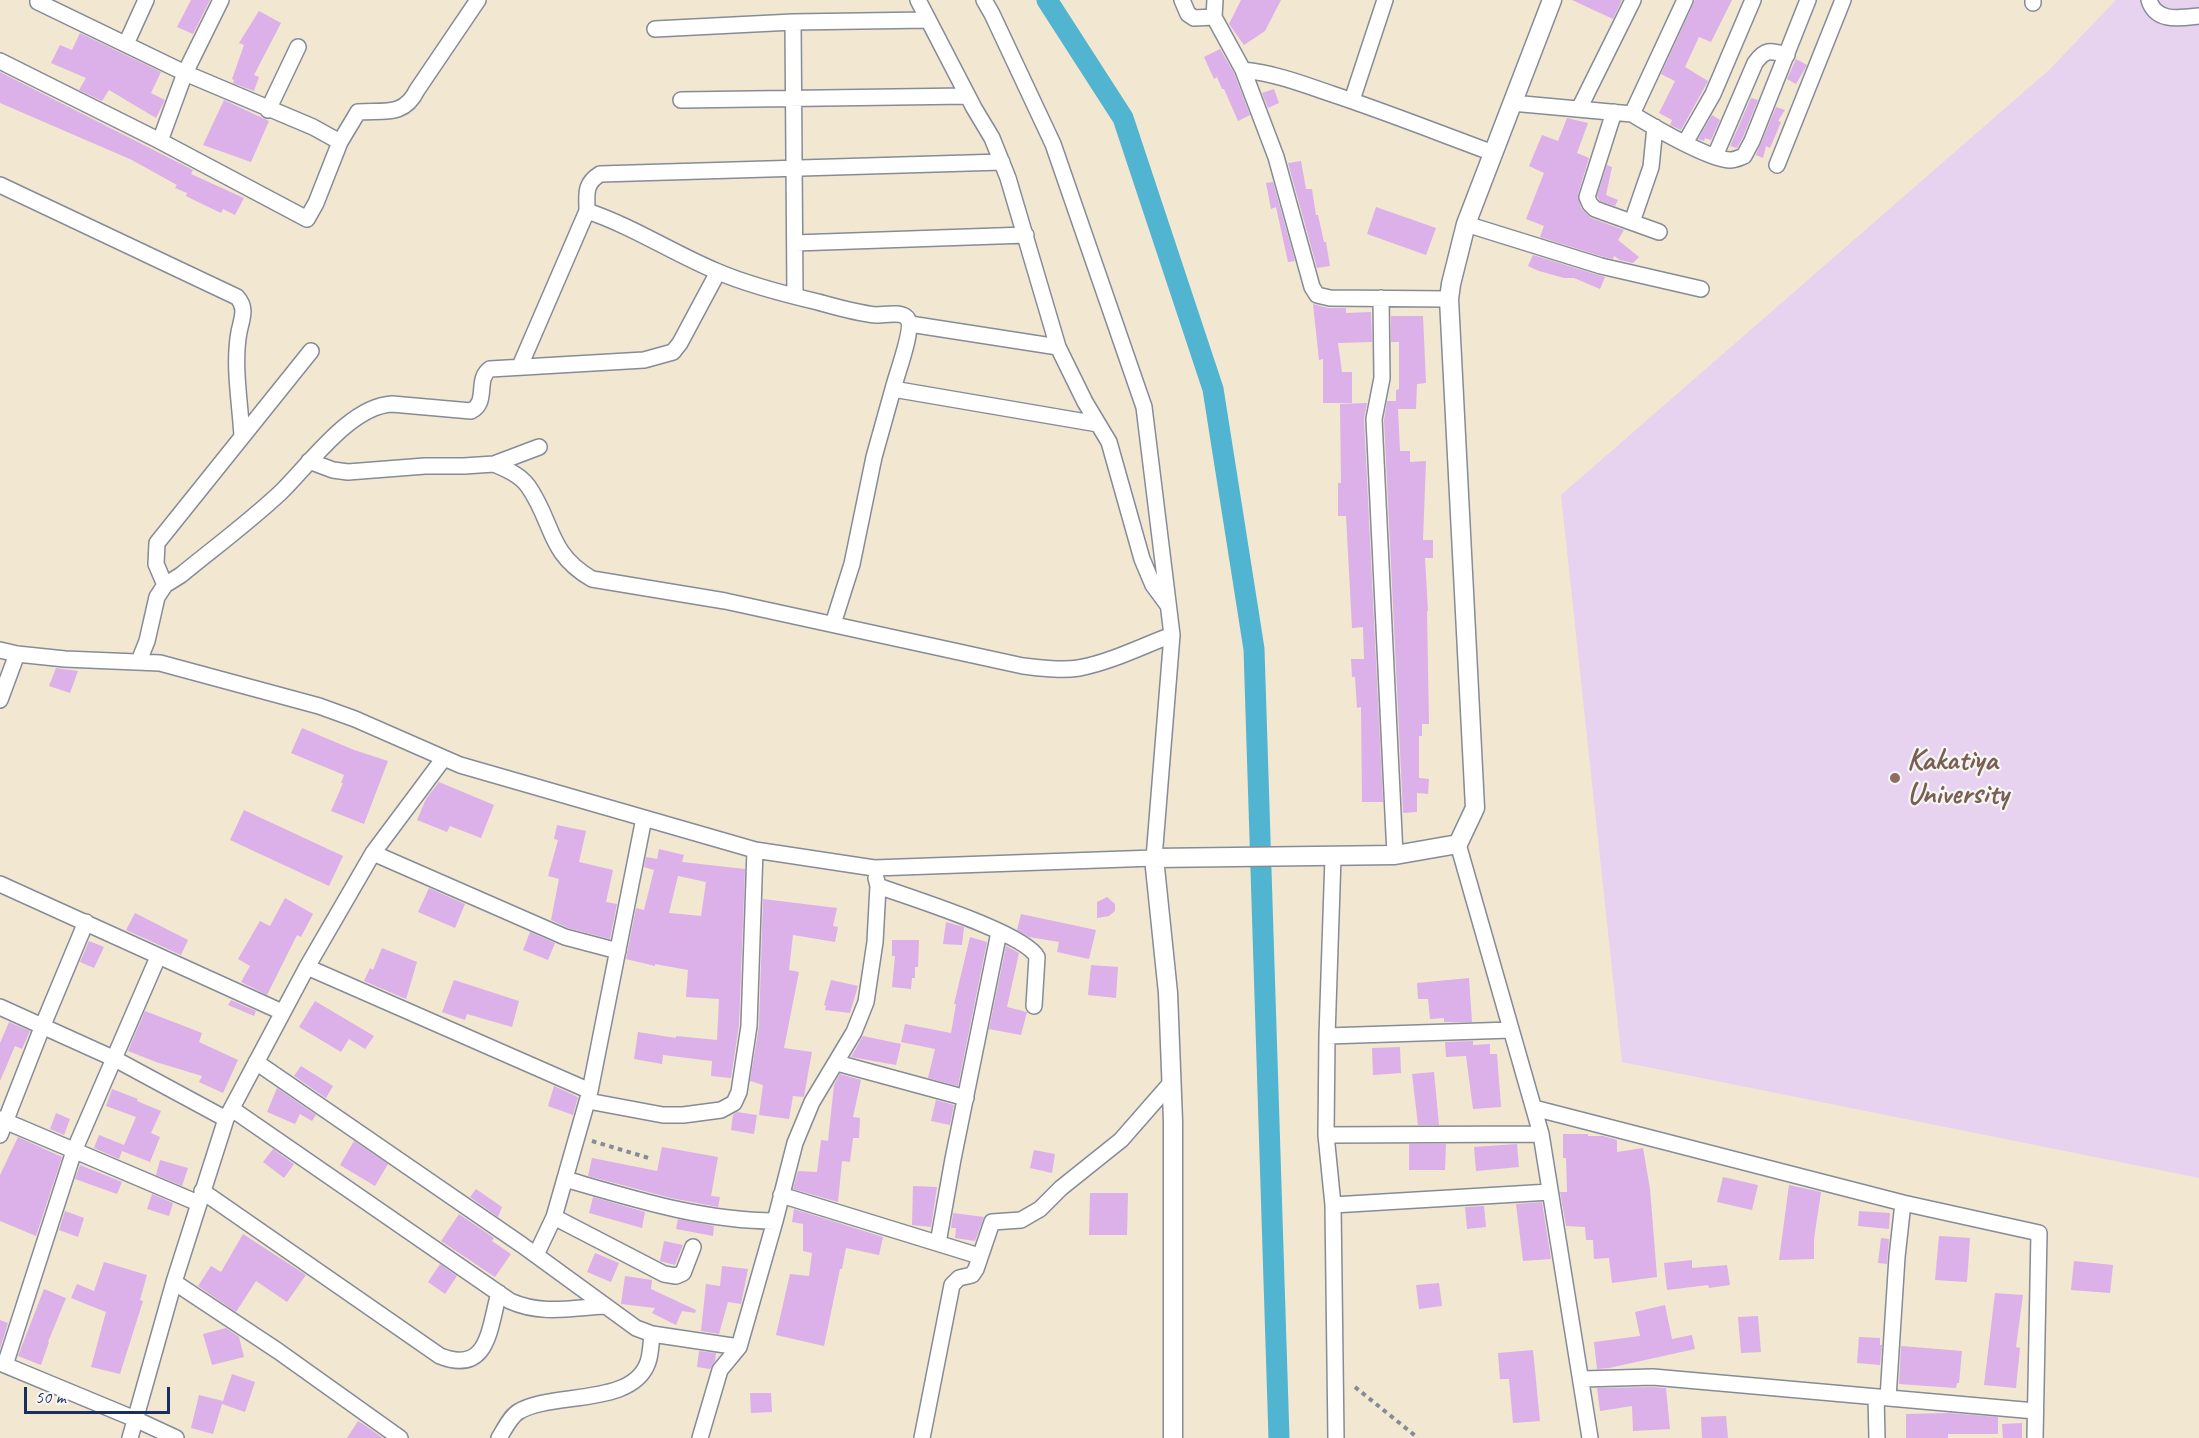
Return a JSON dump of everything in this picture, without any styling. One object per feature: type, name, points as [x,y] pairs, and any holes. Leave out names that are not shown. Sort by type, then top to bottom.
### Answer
[{"type":"street","points":[[38,0],[185,73],[268,110],[313,127],[340,142]]},
{"type":"street","points":[[126,44],[146,0]]},
{"type":"street","points":[[160,141],[185,73],[221,0]]},
{"type":"street","points":[[0,61],[160,141],[307,219],[316,203],[340,142],[358,112],[398,110],[411,102],[478,0]]},
{"type":"street","points":[[918,0],[967,96],[992,138],[1002,162],[1026,235],[1058,347],[1109,442],[1142,560],[1153,585],[1169,606]]},
{"type":"street","points":[[984,0],[1053,144],[1144,407],[1172,635],[1154,858],[1168,993],[1173,1120],[1173,1438]]},
{"type":"street","points":[[1182,0],[1188,14],[1194,18],[1214,17]]},
{"type":"street","points":[[1215,0],[1214,17],[1243,70],[1276,157],[1312,287],[1317,295],[1324,298],[1449,299]]},
{"type":"street","points":[[1352,100],[1385,0]]},
{"type":"street","points":[[1552,0],[1466,224],[1450,284],[1475,808],[1458,844],[1541,1134],[1590,1438]]},
{"type":"street","points":[[1579,109],[1633,0]]},
{"type":"street","points":[[1632,114],[1685,0]]},
{"type":"street","points":[[1685,143],[1713,94],[1753,0]]},
{"type":"street","points":[[1512,103],[1632,114],[1685,143],[1715,156],[1728,160],[1744,156],[1808,0]]},
{"type":"street","points":[[1777,165],[1843,0]]},
{"type":"street","points":[[2149,0],[2152,9],[2162,16],[2175,18],[2199,16]]},
{"type":"street","points":[[654,29],[793,22],[928,20]]},
{"type":"street","points":[[793,22],[795,297]]},
{"type":"street","points":[[268,110],[298,47]]},
{"type":"street","points":[[1715,156],[1744,86],[1761,54],[1769,51],[1787,55]]},
{"type":"street","points":[[1243,70],[1274,75],[1352,100],[1493,153]]},
{"type":"street","points":[[1744,86],[1769,98]]},
{"type":"street","points":[[681,100],[967,96]]},
{"type":"street","points":[[1614,112],[1587,197],[1595,208],[1659,232]]},
{"type":"street","points":[[1632,222],[1651,166],[1655,127]]},
{"type":"street","points":[[520,366],[587,211],[587,188],[591,180],[600,174],[1002,162]]},
{"type":"street","points":[[0,185],[237,297],[242,302],[244,312],[237,345],[242,436]]},
{"type":"street","points":[[587,211],[608,218],[718,272],[795,297],[875,315],[901,315],[907,318],[910,324],[874,457],[852,564],[833,624]]},
{"type":"street","points":[[1466,224],[1601,266],[1701,289]]},
{"type":"street","points":[[795,243],[1026,235]]},
{"type":"street","points":[[139,661],[147,641],[157,597],[165,585],[182,575],[280,492],[355,418],[382,404],[471,411],[481,400],[486,371],[490,369],[644,360],[673,352],[718,272]]},
{"type":"street","points":[[1381,298],[1382,378],[1374,419],[1395,855]]},
{"type":"street","points":[[910,324],[1058,347]]},
{"type":"street","points":[[165,585],[156,564],[157,543],[311,351]]},
{"type":"street","points":[[893,389],[1098,424]]},
{"type":"street","points":[[309,461],[333,470],[348,472],[416,466],[494,464],[539,447]]},
{"type":"street","points":[[494,464],[512,471],[528,485],[561,553],[575,569],[592,579],[725,601],[1023,666],[1051,669],[1078,668],[1172,635]]},
{"type":"street","points":[[0,650],[65,659],[160,663],[319,706],[355,719],[460,765],[755,850],[874,868],[1154,858],[1395,855],[1458,844]]},
{"type":"street","points":[[0,700],[17,654]]},
{"type":"street","points":[[130,1438],[174,1282],[229,1114],[282,1012],[372,853],[444,758]]},
{"type":"street","points":[[536,1256],[554,1217],[589,1096],[644,818]]},
{"type":"street","points":[[307,967],[589,1096],[663,1115],[684,1115],[721,1110],[734,1103],[739,1092],[749,1026],[755,850]]},
{"type":"street","points":[[372,853],[549,931],[582,943],[618,951]]},
{"type":"street","points":[[1324,857],[1326,1135],[1333,1205],[1336,1438]]},
{"type":"street","points":[[700,1438],[720,1370],[739,1347],[795,1143],[803,1122],[854,1032],[866,1002],[875,942],[878,886],[874,868]]},
{"type":"street","points":[[0,884],[282,1012]]},
{"type":"street","points":[[878,886],[999,932],[1028,946],[1037,957],[1034,1006]]},
{"type":"street","points":[[86,922],[2,1125],[200,1197],[440,1356],[467,1361],[476,1357],[484,1348],[499,1293]]},
{"type":"street","points":[[939,1243],[953,1159],[999,932]]},
{"type":"street","points":[[158,957],[74,1152],[3,1364],[176,1438]]},
{"type":"street","points":[[0,1007],[43,1025],[229,1114],[499,1293],[526,1308],[540,1311],[604,1306]]},
{"type":"street","points":[[1327,1036],[1511,1030]]},
{"type":"street","points":[[256,1062],[636,1328],[652,1334],[739,1347]]},
{"type":"street","points":[[837,1063],[966,1098]]},
{"type":"street","points":[[922,1438],[952,1285],[959,1278],[972,1275],[976,1269],[992,1222],[1021,1220],[1040,1209],[1061,1188],[1121,1140],[1170,1084]]},
{"type":"street","points":[[1534,1108],[1903,1203],[2039,1233],[2035,1438]]},
{"type":"street","points":[[1326,1135],[1541,1134]]},
{"type":"street","points":[[565,1179],[648,1203],[717,1217],[746,1221],[775,1221]]},
{"type":"street","points":[[1333,1205],[1550,1192]]},
{"type":"street","points":[[781,1195],[979,1256]]},
{"type":"street","points":[[1877,1438],[1903,1203]]},
{"type":"street","points":[[554,1217],[664,1274],[676,1276],[683,1273],[693,1247]]},
{"type":"street","points":[[174,1282],[278,1351],[400,1438]]},
{"type":"street","points":[[499,1438],[516,1413],[531,1407],[611,1392],[630,1384],[641,1375],[648,1362],[652,1334]]},
{"type":"street","points":[[1582,1379],[1653,1377],[2035,1411]]},
{"type":"path","points":[[577,1137],[652,1159]]},
{"type":"path","points":[[1355,1387],[1418,1438]]},
{"type":"shaded area","name":"Kakatiya University","points":[[2116,0],[2199,0],[2199,1178],[1622,1062],[1561,495],[2049,70]]},
{"type":"building","points":[[191,0],[210,0],[193,34],[177,27]]},
{"type":"building","points":[[1241,0],[1281,0],[1265,31],[1244,45],[1229,24]]},
{"type":"building","points":[[1572,0],[1622,0],[1613,19]]},
{"type":"building","points":[[1695,0],[1732,0],[1711,42],[1699,37],[1685,67],[1708,81],[1681,130],[1670,125],[1672,120],[1659,113],[1675,81],[1661,74]]},
{"type":"building","points":[[259,11],[281,23],[254,75],[259,77],[254,91],[233,83],[232,79],[244,45],[239,43]]},
{"type":"building","points":[[80,33],[161,72],[151,93],[165,100],[156,118],[109,90],[102,101],[79,90],[86,78],[51,63],[60,45],[72,50]]},
{"type":"building","points":[[1220,49],[1234,73],[1250,115],[1238,121],[1224,89],[1217,77],[1214,79],[1204,57]]},
{"type":"building","points":[[1796,59],[1807,65],[1796,84],[1787,79]]},
{"type":"building","points":[[0,72],[193,170],[191,174],[244,198],[235,215],[223,209],[221,213],[186,196],[187,193],[175,188],[177,185],[132,160],[0,103]]},
{"type":"building","points":[[1274,89],[1279,103],[1268,108],[1262,93]]},
{"type":"building","points":[[1751,98],[1758,100],[1743,137],[1737,148],[1730,146]]},
{"type":"building","points":[[224,100],[269,121],[251,162],[203,145]]},
{"type":"building","points":[[1776,107],[1785,110],[1778,121],[1781,122],[1770,148],[1766,146],[1763,158],[1756,155]]},
{"type":"building","points":[[1712,115],[1720,120],[1711,140],[1698,139]]},
{"type":"building","points":[[1567,118],[1588,123],[1577,153],[1589,158],[1578,194],[1581,208],[1591,218],[1624,230],[1618,240],[1639,257],[1633,263],[1614,256],[1613,259],[1604,257],[1540,237],[1544,226],[1526,219],[1544,173],[1529,166],[1542,135],[1558,141]]},
{"type":"building","points":[[1301,161],[1306,189],[1312,189],[1316,215],[1318,215],[1324,242],[1326,242],[1330,266],[1317,268],[1288,163]]},
{"type":"building","points":[[1607,165],[1612,167],[1606,195],[1618,200],[1615,206],[1600,201],[1597,196]]},
{"type":"building","points":[[1273,182],[1295,261],[1288,262],[1276,207],[1271,209],[1266,183]]},
{"type":"building","points":[[1376,207],[1436,228],[1426,255],[1367,234]]},
{"type":"building","points":[[1533,255],[1605,277],[1600,289],[1574,278],[1564,278],[1539,271],[1528,266]]},
{"type":"building","points":[[1313,304],[1328,308],[1346,308],[1346,313],[1371,312],[1372,342],[1338,343],[1342,372],[1352,372],[1352,403],[1323,403],[1323,359],[1319,360]]},
{"type":"building","points":[[1391,316],[1423,316],[1426,383],[1417,384],[1416,409],[1398,409],[1400,451],[1410,451],[1410,462],[1426,461],[1423,540],[1433,540],[1433,558],[1425,558],[1429,724],[1422,724],[1422,736],[1419,736],[1419,778],[1429,779],[1428,794],[1417,793],[1417,812],[1403,813],[1384,420],[1387,401],[1396,401],[1396,390],[1399,389],[1399,342],[1391,342]]},
{"type":"building","points":[[1367,403],[1364,419],[1383,802],[1362,802],[1361,707],[1357,708],[1351,659],[1364,659],[1363,627],[1352,628],[1346,516],[1338,516],[1338,483],[1341,483],[1340,404]]},
{"type":"building","points":[[56,668],[78,671],[70,693],[49,686]]},
{"type":"building","points":[[302,728],[354,750],[388,761],[364,824],[331,811],[344,775],[291,753]]},
{"type":"building","points":[[439,782],[494,805],[481,838],[450,826],[447,832],[417,820],[426,799]]},
{"type":"building","points":[[244,810],[343,856],[329,886],[230,840]]},
{"type":"building","points":[[557,825],[586,831],[579,862],[613,870],[606,902],[617,904],[610,939],[568,928],[551,920],[559,879],[548,876],[558,840],[554,839]]},
{"type":"building","points":[[659,849],[684,855],[682,862],[745,869],[739,1025],[731,1078],[711,1076],[712,1061],[663,1055],[662,1064],[634,1059],[638,1032],[676,1038],[676,1036],[717,1040],[719,999],[686,997],[688,970],[655,964],[655,966],[626,959],[636,908],[644,910],[654,870],[644,867],[646,857],[657,859]],"holes":[[[678,876],[706,882],[701,916],[669,913]]]},
{"type":"building","points":[[429,888],[465,904],[455,928],[418,912]]},
{"type":"building","points":[[1107,897],[1115,904],[1115,911],[1109,916],[1097,918],[1097,902]]},
{"type":"building","points":[[285,898],[313,914],[301,937],[297,935],[267,995],[241,982],[250,966],[238,959],[260,921],[270,926]]},
{"type":"building","points":[[763,899],[837,908],[833,926],[838,927],[835,942],[793,935],[789,970],[799,972],[784,1048],[812,1052],[804,1096],[793,1096],[789,1119],[759,1115],[763,1085],[750,1081],[759,1026]]},
{"type":"building","points":[[135,913],[188,940],[181,955],[126,930]]},
{"type":"building","points":[[1021,914],[1096,930],[1089,959],[1057,952],[1059,942],[1029,937],[1017,930]]},
{"type":"building","points":[[946,922],[964,927],[962,945],[943,944]]},
{"type":"building","points":[[530,932],[555,943],[548,960],[523,950]]},
{"type":"building","points":[[970,937],[987,942],[958,1086],[928,1078],[935,1049],[901,1042],[905,1024],[951,1033],[956,1004],[954,1004]]},
{"type":"building","points":[[892,940],[919,940],[918,967],[915,967],[915,978],[912,978],[911,989],[892,987],[895,956],[892,956]]},
{"type":"building","points":[[89,941],[104,947],[94,968],[80,962]]},
{"type":"building","points":[[1006,946],[1019,953],[1007,1007],[1027,1012],[1021,1035],[989,1029]]},
{"type":"building","points":[[382,948],[417,962],[406,999],[364,981],[370,968],[373,970]]},
{"type":"building","points":[[1091,965],[1118,967],[1116,998],[1088,995]]},
{"type":"building","points":[[1469,978],[1472,1022],[1444,1022],[1444,1018],[1430,1019],[1428,999],[1418,999],[1417,983]]},
{"type":"building","points":[[454,980],[519,1001],[512,1027],[467,1014],[465,1020],[442,1012]]},
{"type":"building","points":[[831,980],[858,986],[850,1013],[825,1010],[824,1005]]},
{"type":"building","points":[[231,1000],[256,1011],[254,1016],[228,1005]]},
{"type":"building","points":[[315,1001],[374,1036],[365,1049],[349,1039],[341,1052],[299,1027]]},
{"type":"building","points":[[145,1011],[202,1033],[199,1042],[238,1060],[223,1093],[199,1082],[202,1076],[128,1051]]},
{"type":"building","points":[[9,1022],[30,1031],[22,1049],[15,1046],[0,1081],[0,1043]]},
{"type":"building","points":[[863,1036],[901,1044],[896,1065],[851,1057]]},
{"type":"building","points":[[1473,1041],[1473,1045],[1490,1044],[1490,1054],[1497,1054],[1501,1107],[1473,1109],[1466,1056],[1446,1057],[1445,1042]]},
{"type":"building","points":[[1400,1047],[1401,1073],[1373,1075],[1372,1048]]},
{"type":"building","points":[[301,1066],[333,1086],[326,1098],[294,1076]]},
{"type":"building","points":[[1434,1072],[1439,1125],[1418,1125],[1412,1074]]},
{"type":"building","points":[[840,1074],[861,1080],[853,1117],[860,1118],[859,1138],[853,1138],[850,1162],[842,1161],[838,1202],[793,1189],[798,1171],[817,1172],[821,1140],[828,1141],[834,1085]]},
{"type":"building","points":[[554,1086],[578,1097],[573,1115],[548,1106]]},
{"type":"building","points":[[277,1088],[316,1115],[312,1121],[300,1114],[295,1124],[267,1112]]},
{"type":"building","points":[[112,1089],[161,1111],[151,1133],[160,1137],[150,1162],[122,1151],[119,1159],[94,1148],[99,1135],[124,1145],[136,1117],[106,1106]]},
{"type":"building","points":[[936,1100],[954,1105],[950,1125],[931,1121]]},
{"type":"building","points":[[737,1112],[757,1115],[754,1134],[731,1130],[733,1115]]},
{"type":"building","points":[[56,1113],[70,1119],[64,1135],[50,1129]]},
{"type":"building","points":[[1563,1134],[1588,1134],[1588,1136],[1603,1136],[1617,1140],[1617,1152],[1643,1148],[1650,1189],[1657,1277],[1612,1283],[1609,1258],[1594,1259],[1593,1240],[1586,1240],[1585,1227],[1566,1226],[1560,1192],[1567,1192]]},
{"type":"building","points":[[18,1137],[62,1157],[36,1236],[0,1221],[0,1175]]},
{"type":"building","points":[[354,1141],[388,1164],[375,1186],[340,1165]]},
{"type":"building","points":[[1409,1144],[1446,1144],[1445,1170],[1409,1170]]},
{"type":"building","points":[[1517,1144],[1519,1167],[1476,1171],[1474,1147]]},
{"type":"building","points":[[662,1147],[718,1157],[711,1196],[720,1197],[718,1207],[671,1198],[588,1176],[592,1158],[657,1171]]},
{"type":"building","points":[[273,1149],[294,1164],[284,1178],[263,1162]]},
{"type":"building","points":[[1034,1150],[1055,1154],[1052,1173],[1030,1168]]},
{"type":"building","points":[[160,1160],[188,1168],[182,1186],[156,1175]]},
{"type":"building","points":[[80,1165],[122,1182],[117,1194],[75,1179]]},
{"type":"building","points":[[1723,1177],[1758,1185],[1752,1210],[1717,1202]]},
{"type":"building","points":[[1789,1185],[1821,1192],[1814,1239],[1814,1259],[1779,1260]]},
{"type":"building","points":[[913,1186],[937,1187],[931,1227],[912,1225]]},
{"type":"building","points":[[476,1189],[502,1207],[498,1217],[470,1197]]},
{"type":"building","points":[[1090,1193],[1128,1193],[1127,1235],[1089,1235]]},
{"type":"building","points":[[152,1194],[173,1203],[169,1216],[147,1209]]},
{"type":"building","points":[[593,1197],[645,1212],[642,1228],[589,1213]]},
{"type":"building","points":[[1542,1202],[1551,1259],[1523,1261],[1516,1204]]},
{"type":"building","points":[[1484,1206],[1486,1227],[1467,1229],[1465,1207]]},
{"type":"building","points":[[794,1209],[883,1237],[879,1255],[846,1248],[824,1346],[776,1335],[790,1274],[809,1276],[812,1253],[803,1251],[803,1224],[792,1222]]},
{"type":"building","points":[[65,1211],[84,1218],[78,1237],[59,1230]]},
{"type":"building","points":[[1859,1211],[1890,1213],[1889,1229],[1858,1226]]},
{"type":"building","points":[[953,1213],[984,1217],[975,1241],[955,1238],[956,1228],[951,1228]]},
{"type":"building","points":[[459,1214],[494,1238],[492,1241],[511,1254],[495,1277],[441,1241]]},
{"type":"building","points":[[678,1219],[714,1226],[713,1236],[676,1229]]},
{"type":"building","points":[[243,1234],[306,1275],[287,1302],[256,1281],[236,1312],[198,1286],[211,1266],[221,1272]]},
{"type":"building","points":[[1939,1236],[1970,1238],[1967,1282],[1935,1280]]},
{"type":"building","points":[[1881,1238],[1889,1239],[1887,1264],[1878,1263]]},
{"type":"building","points":[[664,1241],[683,1245],[675,1265],[660,1261]]},
{"type":"building","points":[[595,1253],[619,1263],[611,1282],[587,1272]]},
{"type":"building","points":[[1692,1260],[1692,1268],[1727,1265],[1730,1285],[1667,1290],[1664,1263]]},
{"type":"building","points":[[2074,1261],[2113,1265],[2110,1293],[2071,1290]]},
{"type":"building","points":[[104,1262],[147,1275],[140,1300],[143,1301],[120,1374],[91,1367],[106,1312],[71,1298],[77,1284],[94,1291]]},
{"type":"building","points":[[440,1264],[457,1276],[445,1294],[428,1282]]},
{"type":"building","points":[[722,1266],[748,1269],[741,1304],[728,1302],[719,1334],[701,1331],[706,1284],[720,1286]]},
{"type":"building","points":[[625,1276],[652,1280],[651,1289],[696,1310],[695,1313],[682,1311],[676,1325],[652,1313],[655,1308],[621,1304]]},
{"type":"building","points":[[1439,1283],[1442,1306],[1419,1309],[1416,1285]]},
{"type":"building","points":[[44,1289],[66,1298],[41,1365],[18,1356]]},
{"type":"building","points":[[1995,1293],[2023,1295],[2016,1347],[2020,1348],[2016,1388],[1984,1385]]},
{"type":"building","points":[[1665,1305],[1672,1339],[1692,1335],[1695,1349],[1597,1369],[1594,1342],[1640,1336],[1635,1312]]},
{"type":"building","points":[[1758,1316],[1761,1352],[1741,1353],[1738,1317]]},
{"type":"building","points":[[0,1320],[8,1323],[0,1349]]},
{"type":"building","points":[[226,1328],[239,1337],[244,1357],[212,1365],[203,1334]]},
{"type":"building","points":[[1859,1337],[1880,1338],[1880,1345],[1882,1345],[1880,1365],[1857,1363]]},
{"type":"building","points":[[1901,1346],[1962,1351],[1959,1383],[1956,1388],[1899,1384]]},
{"type":"building","points":[[1533,1350],[1540,1421],[1513,1423],[1509,1379],[1500,1379],[1498,1353]]},
{"type":"building","points":[[699,1351],[716,1353],[715,1361],[710,1369],[697,1367]]},
{"type":"building","points":[[232,1374],[255,1382],[245,1412],[222,1404],[213,1434],[191,1428],[199,1395],[223,1401]]},
{"type":"building","points":[[1597,1388],[1666,1388],[1670,1429],[1633,1431],[1632,1406],[1600,1411]]},
{"type":"building","points":[[750,1393],[771,1393],[772,1412],[751,1413]]},
{"type":"building","points":[[1949,1413],[1998,1417],[1998,1434],[1948,1434],[1948,1438],[1906,1438],[1906,1414]]},
{"type":"building","points":[[1726,1416],[1728,1438],[1702,1438],[1701,1417]]},
{"type":"building","points":[[358,1421],[363,1424],[383,1438],[347,1438]]},
{"type":"building","points":[[2022,1423],[2022,1438],[2003,1438],[2002,1424]]},
{"type":"waterway","points":[[1047,0],[1123,118],[1213,389],[1254,649],[1279,1438]]},
{"type":"place","name":"Kakatiya University","points":[[1895,778]]}]
